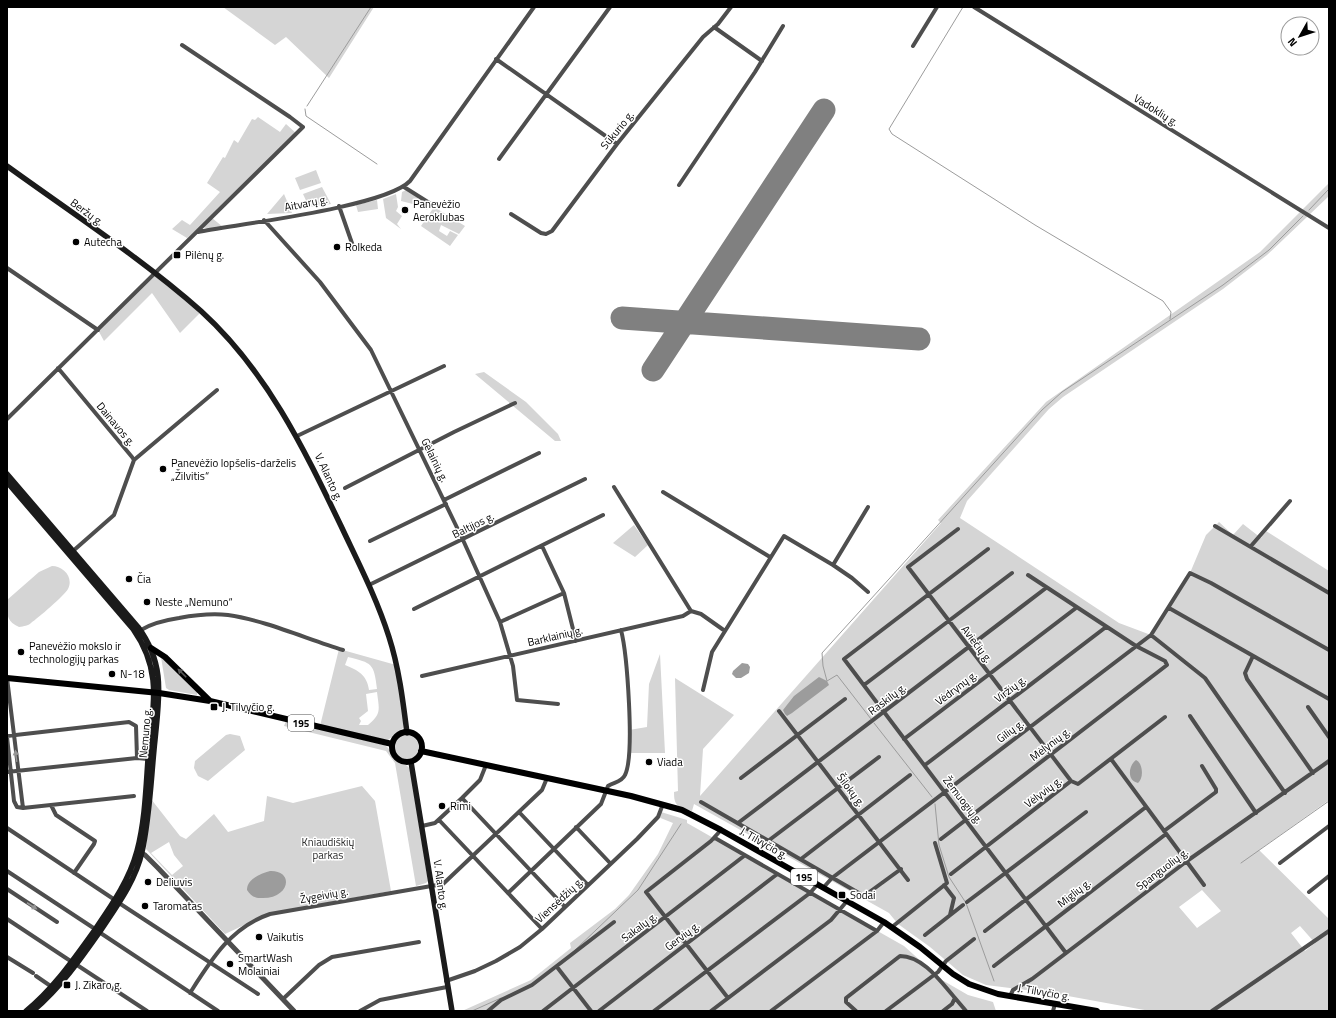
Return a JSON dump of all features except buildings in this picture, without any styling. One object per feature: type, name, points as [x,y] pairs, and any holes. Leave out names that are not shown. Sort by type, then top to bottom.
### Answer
[{"type":"main road","name":"Beržų g.","points":[[7,166],[154,273]]},
{"type":"main road","name":"V. Alanto g.","points":[[154,273],[201,312],[240,352],[263,382],[297,436],[369,585],[390,638],[399,681],[407,733]]},
{"type":"main road","name":"Nemuno g.","points":[[7,474],[141,630],[151,648],[158,670],[139,852],[131,880],[74,964],[33,1011]]},
{"type":"main road","name":"Nemuno g.","points":[[7,482],[134,629],[146,649],[150,661],[156,693],[139,852]]},
{"type":"main road","points":[[151,648],[165,657],[210,701]]},
{"type":"main road","name":"195","points":[[7,678],[156,693],[210,701],[392,744]]},
{"type":"main road","points":[[407,733],[418,738],[421,744],[421,750],[417,758],[410,762],[403,762],[396,758],[393,752],[392,744],[398,736],[407,733]]},
{"type":"main road","name":"J. Tilvyčio g.","points":[[421,750],[664,804],[690,813],[884,922],[942,966],[969,984],[990,992],[1077,1009],[1097,1011]]},
{"type":"main road","name":"V. Alanto g.","points":[[410,762],[422,826],[446,984],[452,1011]]},
{"type":"main road","name":"Nemuno g.","points":[[26,1011],[56,985]]},
{"type":"street","name":"Aitvarų g.","points":[[197,232],[339,206],[380,196],[404,186],[413,177],[534,7]]},
{"type":"street","points":[[500,159],[610,7]]},
{"type":"street","name":"Sūkurio g.","points":[[511,214],[541,233],[546,234],[552,231],[617,144],[703,37],[714,27],[731,7]]},
{"type":"street","points":[[913,46],[937,7]]},
{"type":"street","name":"Vadoklių g.","points":[[974,7],[1329,228]]},
{"type":"street","points":[[679,185],[762,61],[783,26]]},
{"type":"street","points":[[714,27],[762,61]]},
{"type":"street","points":[[7,419],[303,127],[182,45]]},
{"type":"street","points":[[496,59],[617,144]]},
{"type":"street","points":[[404,186],[431,204]]},
{"type":"street","points":[[339,206],[354,248]]},
{"type":"street","name":"Gėlainių g.","points":[[264,220],[320,282],[360,333],[371,350],[420,449],[500,622],[510,656],[517,700],[558,704]]},
{"type":"street","points":[[7,268],[98,330]]},
{"type":"street","points":[[297,436],[444,366]]},
{"type":"street","name":"Dainavos g.","points":[[58,368],[134,460],[114,515],[73,551]]},
{"type":"street","points":[[134,460],[217,390]]},
{"type":"street","points":[[345,488],[420,449],[515,404]]},
{"type":"street","points":[[370,540],[538,453]]},
{"type":"street","name":"Baltijos g.","points":[[369,585],[585,479]]},
{"type":"street","points":[[614,487],[691,611],[701,614],[725,631]]},
{"type":"street","points":[[663,492],[770,557]]},
{"type":"street","points":[[1251,546],[1290,501]]},
{"type":"street","points":[[833,565],[868,507]]},
{"type":"street","points":[[414,609],[603,514]]},
{"type":"street","points":[[1215,526],[1329,593]]},
{"type":"street","name":"Aviečių g.","points":[[958,529],[908,567],[1070,782]]},
{"type":"street","points":[[703,690],[712,652],[784,536],[833,565],[852,578],[868,592]]},
{"type":"street","points":[[542,546],[564,593],[576,641]]},
{"type":"street","points":[[928,594],[988,548]]},
{"type":"street","points":[[864,685],[1012,573]]},
{"type":"street","name":"Gilių g.","points":[[654,1011],[832,878],[1151,635],[1170,608],[1190,573],[1329,650]]},
{"type":"street","points":[[1028,575],[1076,608],[1136,646]]},
{"type":"street","name":"Raskilų g.","points":[[738,823],[1046,588]]},
{"type":"street","points":[[500,622],[564,593]]},
{"type":"street","name":"Žemuogių g.","points":[[928,594],[844,659],[1066,953]]},
{"type":"street","name":"Vėdrynų g.","points":[[904,739],[1076,608]]},
{"type":"street","points":[[1170,608],[1329,699]]},
{"type":"street","name":"Barklainių g.","points":[[422,676],[683,616],[691,611]]},
{"type":"street","points":[[141,630],[148,626],[194,615],[227,615],[245,619],[343,650]]},
{"type":"street","name":"Viržių g.","points":[[925,766],[1106,627]]},
{"type":"street","points":[[508,893],[601,804],[608,786],[621,780],[626,774],[629,753],[626,659],[621,630]]},
{"type":"street","points":[[1151,635],[1205,678],[1285,793]]},
{"type":"street","name":"Mėlynių g.","points":[[941,839],[1166,667],[1166,663],[1136,646]]},
{"type":"street","points":[[1253,656],[1245,673],[1247,679],[1313,773]]},
{"type":"street","points":[[7,678],[23,808]]},
{"type":"street","points":[[741,778],[845,699]]},
{"type":"street","points":[[1308,707],[1329,737]]},
{"type":"street","name":"Šilokų g.","points":[[779,710],[908,880]]},
{"type":"street","points":[[1190,716],[1256,812]]},
{"type":"street","name":"Vėlyvių g.","points":[[951,874],[1070,782],[1078,784],[1165,717]]},
{"type":"street","points":[[134,796],[23,808],[15,805],[9,772],[7,736],[129,722],[136,726],[137,758]]},
{"type":"street","points":[[9,772],[148,758]]},
{"type":"street","points":[[768,841],[879,758]]},
{"type":"street","points":[[1111,759],[1204,884]]},
{"type":"street","name":"Spanguolių g.","points":[[1010,996],[1013,990],[1032,979],[1187,861],[1329,761]]},
{"type":"street","points":[[422,826],[439,820],[480,780],[486,765]]},
{"type":"street","name":"Miglių g.","points":[[994,966],[1216,792],[1216,789],[1202,766]]},
{"type":"street","points":[[801,859],[910,775]]},
{"type":"street","name":"Žygeivių g.","points":[[190,993],[210,962],[227,941],[249,923],[270,914],[443,884],[545,787],[547,778]]},
{"type":"street","points":[[462,798],[566,907]]},
{"type":"street","points":[[701,802],[864,896],[900,869]]},
{"type":"street","name":"Viensėdžių g.","points":[[360,1011],[374,1002],[446,984],[496,961],[520,946],[542,929],[566,907],[658,817],[664,804]]},
{"type":"street","points":[[51,805],[56,815],[95,841],[74,873]]},
{"type":"street","points":[[985,931],[1146,807]]},
{"type":"street","points":[[518,812],[588,885]]},
{"type":"street","points":[[925,935],[1086,812]]},
{"type":"street","points":[[439,820],[542,929]]},
{"type":"street","points":[[1280,863],[1329,826]]},
{"type":"street","points":[[7,828],[258,994]]},
{"type":"street","points":[[576,828],[610,863]]},
{"type":"street","points":[[721,830],[715,838],[646,890],[728,998]]},
{"type":"street","points":[[715,838],[776,875],[877,931]]},
{"type":"street","points":[[892,927],[944,885],[947,880],[935,843]]},
{"type":"street","points":[[139,852],[294,1011]]},
{"type":"street","name":"Sakalų g.","points":[[543,1011],[666,918],[744,856]]},
{"type":"street","points":[[7,872],[218,1011]]},
{"type":"street","name":"Gervių g.","points":[[599,1011],[776,875]]},
{"type":"street","points":[[1309,892],[1329,876]]},
{"type":"street","points":[[944,885],[954,898],[950,915]]},
{"type":"street","points":[[7,889],[57,922]]},
{"type":"street","points":[[711,1011],[831,920],[847,901]]},
{"type":"street","points":[[7,919],[147,1011]]},
{"type":"street","points":[[488,1011],[501,1000],[532,985],[614,922]]},
{"type":"street","points":[[771,1011],[877,931],[884,922]]},
{"type":"street","points":[[1212,1011],[1329,931]]},
{"type":"street","points":[[886,1011],[935,974],[942,966],[974,939]]},
{"type":"street","points":[[283,999],[320,965],[332,957],[419,942]]},
{"type":"street","points":[[856,1011],[845,1000],[900,956],[908,956],[915,959],[935,974],[966,1011]]},
{"type":"street","points":[[7,957],[34,975],[56,985]]},
{"type":"street","points":[[557,967],[591,1011]]},
{"type":"street","points":[[942,1011],[952,1004],[956,998]]},
{"type":"street","points":[[1053,1011],[1055,1004]]},
{"type":"green space","points":[[223,7],[374,7],[329,78],[286,37],[275,45]]},
{"type":"green space","points":[[258,117],[280,132],[286,124],[297,134],[212,218],[223,227],[208,229],[201,226],[187,238],[172,229],[182,220],[190,225],[220,192],[207,183],[223,157],[225,158],[234,140],[238,143],[252,119],[255,120]]},
{"type":"green space","points":[[316,170],[321,183],[300,190],[295,178]]},
{"type":"green space","points":[[1329,183],[1329,196],[1267,255],[1223,289],[1063,397],[1049,409],[967,501],[960,518],[1119,623],[1151,635],[1190,573],[1206,535],[1219,522],[1233,535],[1243,524],[1261,538],[1266,531],[1329,571],[1329,800],[1259,850],[1329,919],[1329,1011],[1150,1011],[1057,994],[986,985],[963,975],[930,947],[898,924],[889,913],[694,804],[692,811],[683,808],[676,803],[674,792],[678,791],[675,678],[734,715],[703,749],[700,796],[941,523],[938,520],[1046,402],[1260,252]],"holes":[[[1202,890],[1221,911],[1197,928],[1179,907]],[[1300,926],[1315,943],[1305,951],[1291,933]]]},
{"type":"green space","points":[[322,187],[331,204],[309,207],[303,194]]},
{"type":"green space","points":[[406,190],[429,205],[427,210],[421,206],[401,201],[402,192]]},
{"type":"green space","points":[[284,194],[292,213],[267,214]]},
{"type":"green space","points":[[396,194],[398,207],[396,211],[402,216],[397,224],[401,229],[386,218],[383,199]]},
{"type":"green space","points":[[377,200],[378,209],[358,212],[356,205]]},
{"type":"green space","points":[[434,207],[465,226],[459,234],[441,225],[439,231],[447,236],[450,231],[458,235],[450,246],[421,226]]},
{"type":"green space","points":[[154,273],[201,312],[180,333],[152,293],[104,341],[98,330]]},
{"type":"green space","points":[[484,372],[526,402],[558,434],[561,441],[555,441],[475,374]]},
{"type":"green space","points":[[634,525],[648,545],[635,557],[613,543]]},
{"type":"green space","points":[[52,566],[60,568],[66,573],[70,580],[68,589],[56,602],[30,624],[19,627],[15,625],[9,620],[7,600],[39,572]]},
{"type":"green space","points":[[339,649],[396,665],[404,707],[403,728],[388,740],[320,726]],"holes":[[[348,657],[367,663],[373,669],[377,689],[369,690],[364,677],[354,669],[345,665]],[[377,692],[379,707],[376,718],[368,725],[359,725],[361,721],[359,718],[368,711],[366,694]]]},
{"type":"green space","points":[[660,654],[665,753],[629,753],[629,730],[647,727],[649,684]]},
{"type":"green space","points":[[161,657],[197,692],[197,695],[169,690],[166,688]]},
{"type":"green space","points":[[286,721],[384,745],[388,748],[396,760],[410,769],[428,881],[426,883],[416,886],[395,763],[386,751],[284,726]]},
{"type":"green space","points":[[230,734],[240,736],[245,750],[208,781],[198,776],[194,768],[195,761],[226,735]]},
{"type":"green space","points":[[407,734],[416,738],[420,747],[416,756],[407,760],[398,756],[394,747],[398,738]]},
{"type":"green space","name":"Kniaudiškių parkas","points":[[362,786],[375,801],[391,891],[270,913],[225,934],[146,849],[151,799],[180,836],[186,839],[214,814],[228,832],[264,821],[267,796],[293,803]],"holes":[[[169,842],[174,855],[183,866],[172,875],[151,853]]]},
{"type":"green space","points":[[661,812],[687,820],[687,823],[904,946],[942,980],[968,995],[993,1002],[996,1011],[462,1011],[531,980],[571,948],[570,943],[615,909],[629,895],[658,854],[673,823],[658,817]]},
{"type":"shaded area","points":[[742,663],[748,664],[750,667],[749,673],[741,678],[736,678],[732,674],[733,671]]},
{"type":"shaded area","points":[[819,677],[827,681],[829,685],[787,716],[783,710],[794,696]]},
{"type":"shaded area","points":[[1136,760],[1140,764],[1142,771],[1140,781],[1138,783],[1134,782],[1130,776],[1131,766]]},
{"type":"shaded area","points":[[270,871],[278,872],[283,875],[286,880],[286,885],[283,890],[270,897],[258,898],[251,895],[247,890],[249,883],[258,875]]},
{"type":"waterway","points":[[307,106],[371,7]]},
{"type":"waterway","points":[[963,7],[889,129],[892,134],[1035,225],[1163,301],[1171,312],[1170,319]]},
{"type":"waterway","points":[[305,109],[306,116],[377,164]]},
{"type":"waterway","points":[[1309,210],[1329,189]]},
{"type":"waterway","points":[[871,719],[837,675],[827,681],[823,666],[822,653],[1042,410],[1062,392],[1223,285],[1269,250],[1303,216]]},
{"type":"waterway","points":[[874,723],[932,797]]},
{"type":"waterway","points":[[1241,863],[1329,801]]},
{"type":"waterway","points":[[935,804],[939,845],[949,877],[966,903],[994,981]]},
{"type":"waterway","points":[[575,950],[638,890],[681,824]]},
{"type":"waterway","points":[[472,1011],[501,998]]},
{"type":"runway","points":[[653,370],[824,110]]},
{"type":"runway","points":[[622,318],[919,339]]},
{"type":"place","name":"Panevėžio Aeroklubas","points":[[405,210]]},
{"type":"place","name":"Autecha","points":[[76,242]]},
{"type":"place","name":"Rolkeda","points":[[337,247]]},
{"type":"place","name":"Pilėnų g.","points":[[177,255]]},
{"type":"place","name":"Panevėžio lopšelis-darželis „Žilvitis“","points":[[163,469]]},
{"type":"place","name":"Čia","points":[[129,579]]},
{"type":"place","name":"Neste „Nemuno“","points":[[147,602]]},
{"type":"place","name":"Panevėžio mokslo ir technologijų parkas","points":[[21,652]]},
{"type":"place","name":"N-18","points":[[112,674]]},
{"type":"place","name":"J. Tilvyčio g.","points":[[214,707]]},
{"type":"place","name":"Viada","points":[[649,762]]},
{"type":"place","name":"Rimi","points":[[442,806]]},
{"type":"place","name":"Deliuvis","points":[[148,882]]},
{"type":"place","name":"Sodai","points":[[842,895]]},
{"type":"place","name":"Taromatas","points":[[145,906]]},
{"type":"place","name":"Vaikutis","points":[[259,937]]},
{"type":"place","name":"SmartWash Molainiai","points":[[230,964]]},
{"type":"place","name":"J. Zikaro g.","points":[[67,985]]}]
